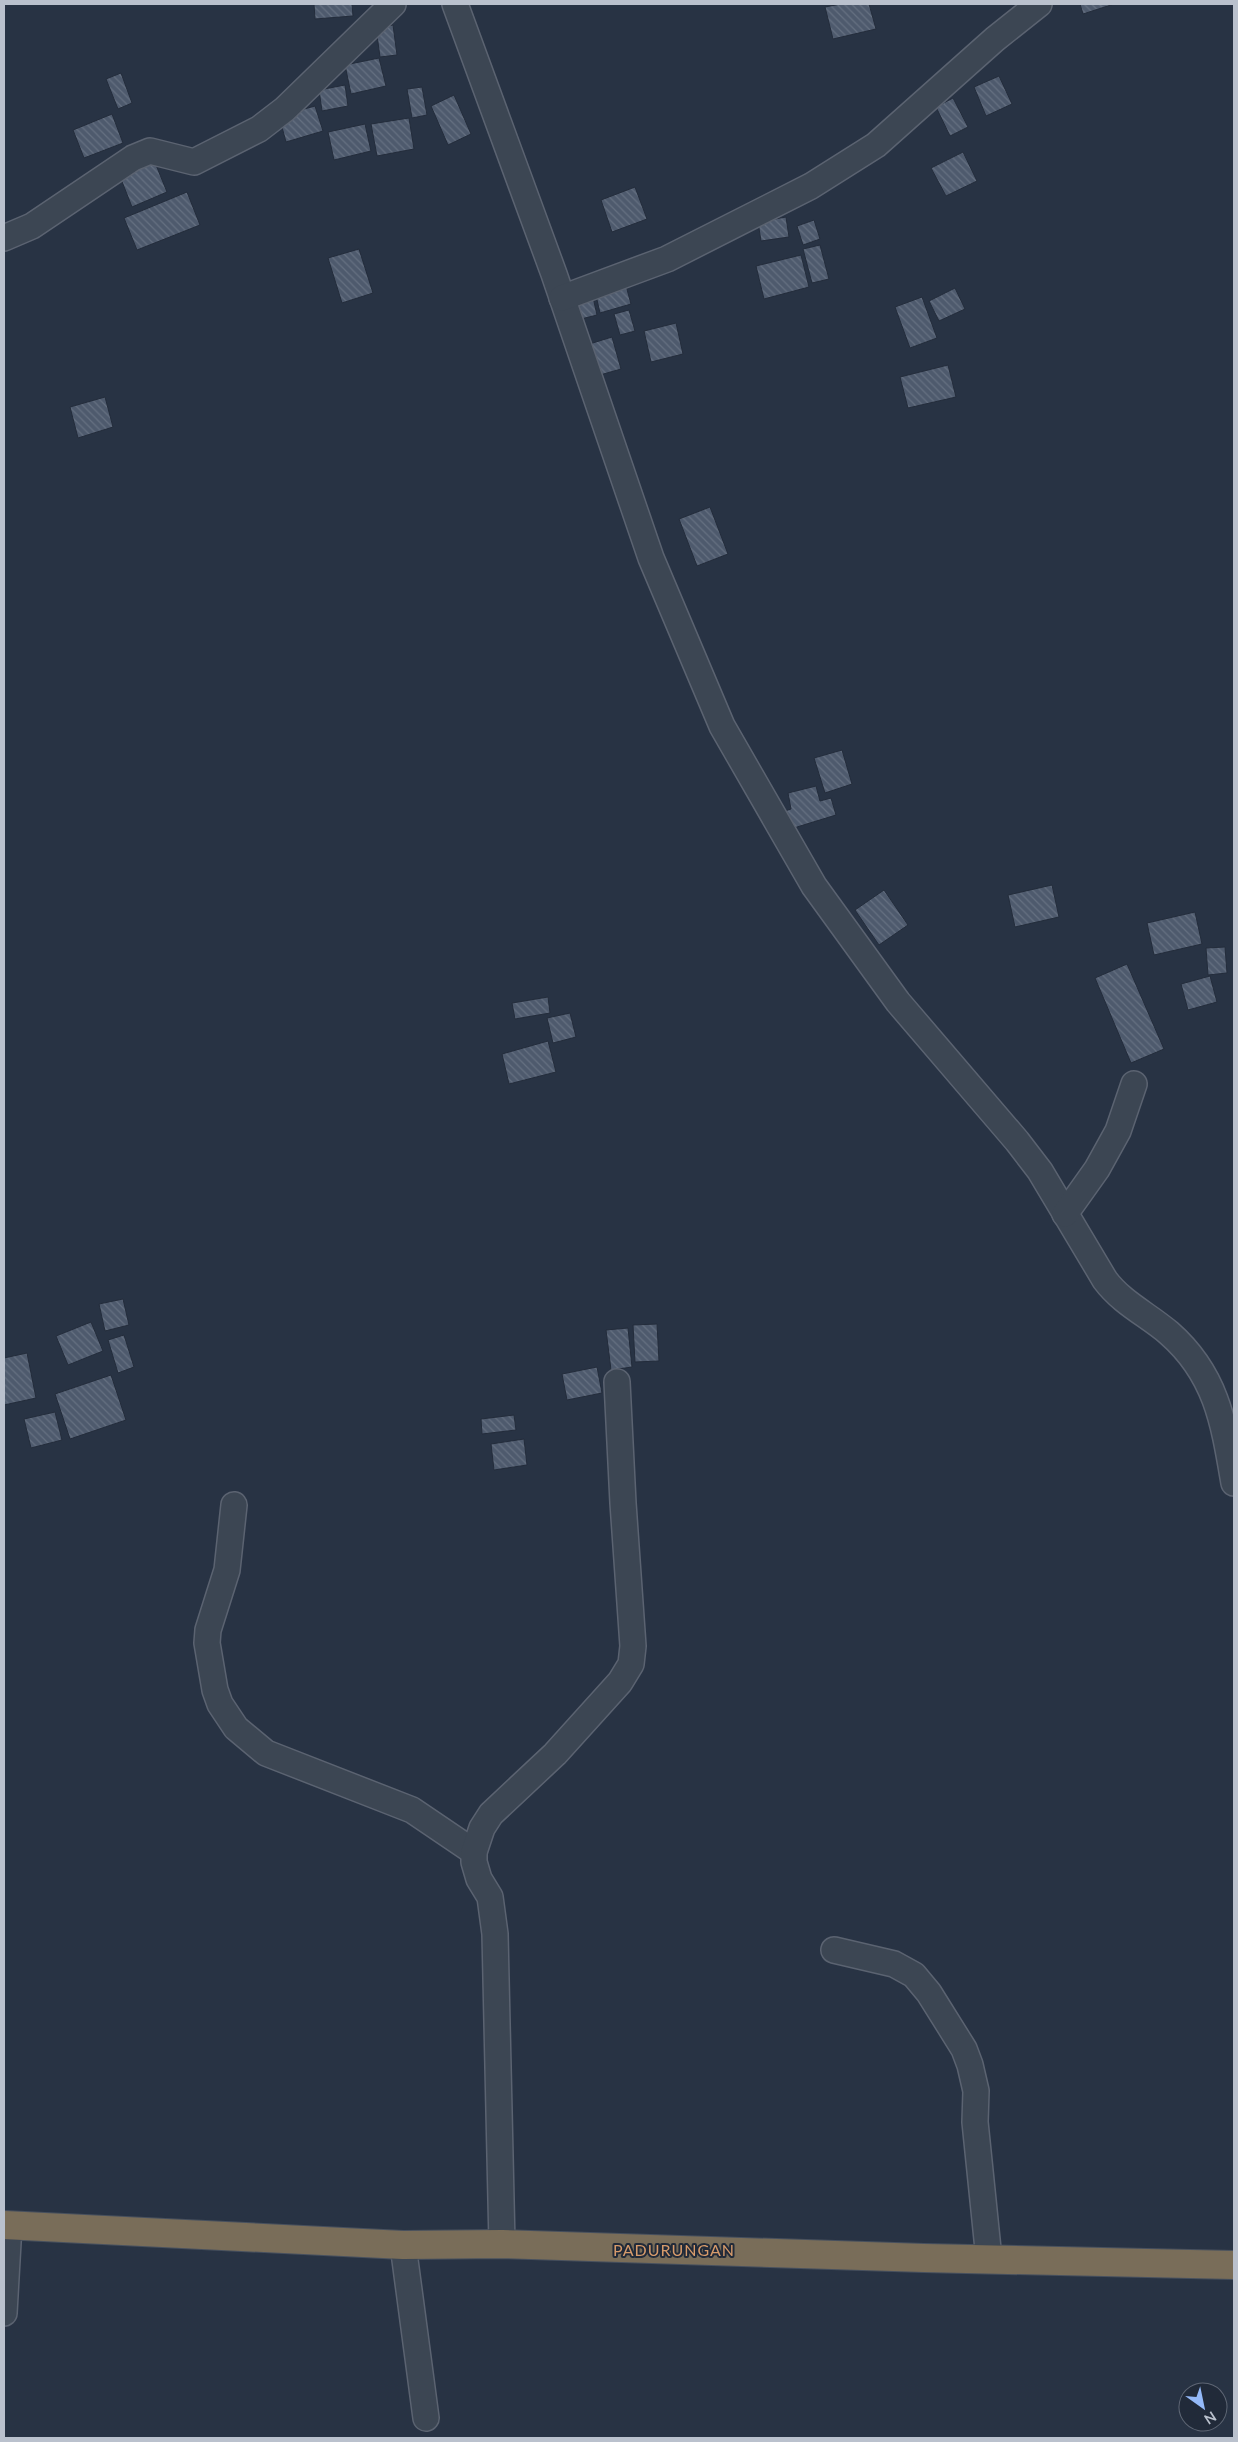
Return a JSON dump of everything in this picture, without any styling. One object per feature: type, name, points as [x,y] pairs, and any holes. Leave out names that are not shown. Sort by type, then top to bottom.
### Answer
[{"type":"highway","points":[[7,2225],[403,2246],[502,2244],[989,2260],[1234,2265]]},
{"type":"street","points":[[4,238],[32,226],[133,158],[150,151],[194,162],[259,129],[303,94],[346,48],[393,4]]},
{"type":"street","points":[[455,4],[562,298],[651,558],[722,726],[820,894],[898,1002],[1040,1172],[1114,1292],[1168,1332],[1189,1352],[1204,1374],[1216,1397],[1223,1422],[1234,1483]]},
{"type":"street","points":[[562,298],[667,259],[811,186],[876,145],[981,51],[1039,4]]},
{"type":"street","points":[[1065,1214],[1097,1169],[1118,1131],[1134,1084]]},
{"type":"street","points":[[502,2244],[496,1934],[490,1897],[479,1879],[474,1862],[474,1852],[482,1828],[491,1814],[555,1754],[620,1682],[630,1664],[633,1646],[617,1382]]},
{"type":"street","points":[[234,1505],[227,1570],[208,1630],[207,1643],[215,1690],[226,1716],[252,1744],[266,1753],[412,1810],[474,1852]]},
{"type":"street","points":[[834,1950],[894,1964],[914,1975],[929,1993],[964,2049],[976,2091],[974,2122],[989,2260]]},
{"type":"street","points":[[4,2313],[7,2225]]},
{"type":"street","points":[[403,2246],[426,2418]]},
{"type":"building","points":[[314,4],[352,4],[353,16],[315,19]]},
{"type":"building","points":[[841,4],[869,4],[876,29],[833,39],[825,7]]},
{"type":"building","points":[[1080,4],[1114,4],[1083,14]]},
{"type":"building","points":[[393,25],[397,55],[380,57],[376,28]]},
{"type":"building","points":[[379,58],[386,86],[351,94],[345,65]]},
{"type":"building","points":[[121,73],[132,103],[118,109],[106,79]]},
{"type":"building","points":[[999,76],[1012,104],[986,116],[974,87]]},
{"type":"building","points":[[345,85],[348,106],[322,111],[319,90]]},
{"type":"building","points":[[422,87],[427,115],[412,118],[407,89]]},
{"type":"building","points":[[454,95],[471,134],[448,145],[431,106]]},
{"type":"building","points":[[953,98],[968,127],[950,136],[936,107]]},
{"type":"building","points":[[315,106],[323,131],[286,142],[279,116]]},
{"type":"building","points":[[112,114],[123,143],[84,158],[73,130]]},
{"type":"building","points":[[409,118],[414,149],[377,156],[371,124]]},
{"type":"building","points":[[365,124],[371,151],[334,160],[328,132]]},
{"type":"building","points":[[963,152],[977,181],[946,196],[931,168]]},
{"type":"building","points":[[154,160],[167,192],[132,207],[119,174]]},
{"type":"building","points":[[635,187],[647,219],[612,232],[601,200]]},
{"type":"building","points":[[187,192],[200,225],[137,250],[124,218]]},
{"type":"building","points":[[786,217],[789,237],[761,241],[758,222]]},
{"type":"building","points":[[814,220],[820,239],[803,245],[797,226]]},
{"type":"building","points":[[820,245],[829,279],[812,283],[803,249]]},
{"type":"building","points":[[359,249],[373,293],[342,303],[328,258]]},
{"type":"building","points":[[801,255],[809,287],[764,299],[756,266]]},
{"type":"building","points":[[625,282],[631,304],[600,313],[595,291]]},
{"type":"building","points":[[955,288],[965,309],[939,321],[929,301]]},
{"type":"building","points":[[592,293],[597,315],[573,321],[568,299]]},
{"type":"building","points":[[922,297],[937,338],[910,348],[895,307]]},
{"type":"building","points":[[629,310],[635,331],[620,335],[614,314]]},
{"type":"building","points":[[676,323],[683,354],[651,362],[644,331]]},
{"type":"building","points":[[612,337],[621,369],[593,377],[583,346]]},
{"type":"building","points":[[948,365],[956,397],[908,408],[900,377]]},
{"type":"building","points":[[105,397],[113,427],[78,438],[70,407]]},
{"type":"building","points":[[710,507],[728,554],[697,566],[679,519]]},
{"type":"building","points":[[842,750],[852,784],[825,793],[814,758]]},
{"type":"building","points":[[816,786],[820,801],[831,798],[836,815],[784,831],[779,813],[791,809],[788,793]]},
{"type":"building","points":[[1052,885],[1059,917],[1015,927],[1008,895]]},
{"type":"building","points":[[884,890],[908,925],[879,945],[855,910]]},
{"type":"building","points":[[1195,912],[1202,944],[1154,955],[1147,923]]},
{"type":"building","points":[[1225,947],[1227,973],[1208,975],[1206,948]]},
{"type":"building","points":[[1127,964],[1164,1049],[1131,1063],[1095,978]]},
{"type":"building","points":[[1210,976],[1217,1002],[1188,1010],[1181,984]]},
{"type":"building","points":[[548,997],[550,1013],[515,1019],[512,1003]]},
{"type":"building","points":[[570,1013],[576,1037],[553,1043],[547,1018]]},
{"type":"building","points":[[548,1041],[556,1072],[509,1084],[502,1054]]},
{"type":"building","points":[[123,1299],[129,1325],[105,1331],[99,1304]]},
{"type":"building","points":[[91,1322],[103,1351],[68,1365],[56,1336]]},
{"type":"building","points":[[657,1324],[659,1361],[635,1362],[633,1325]]},
{"type":"building","points":[[628,1328],[632,1367],[611,1370],[606,1330]]},
{"type":"building","points":[[124,1335],[134,1367],[118,1373],[108,1340]]},
{"type":"building","points":[[27,1353],[36,1398],[4,1405],[4,1358]]},
{"type":"building","points":[[597,1367],[602,1393],[567,1400],[562,1374]]},
{"type":"building","points":[[111,1375],[126,1420],[70,1439],[55,1394]]},
{"type":"building","points":[[55,1412],[62,1440],[31,1448],[24,1419]]},
{"type":"building","points":[[514,1415],[516,1430],[482,1434],[481,1419]]},
{"type":"building","points":[[524,1439],[527,1465],[494,1470],[491,1444]]},
{"type":"district","name":"PADURUNGAN","points":[[674,2250]]}]
